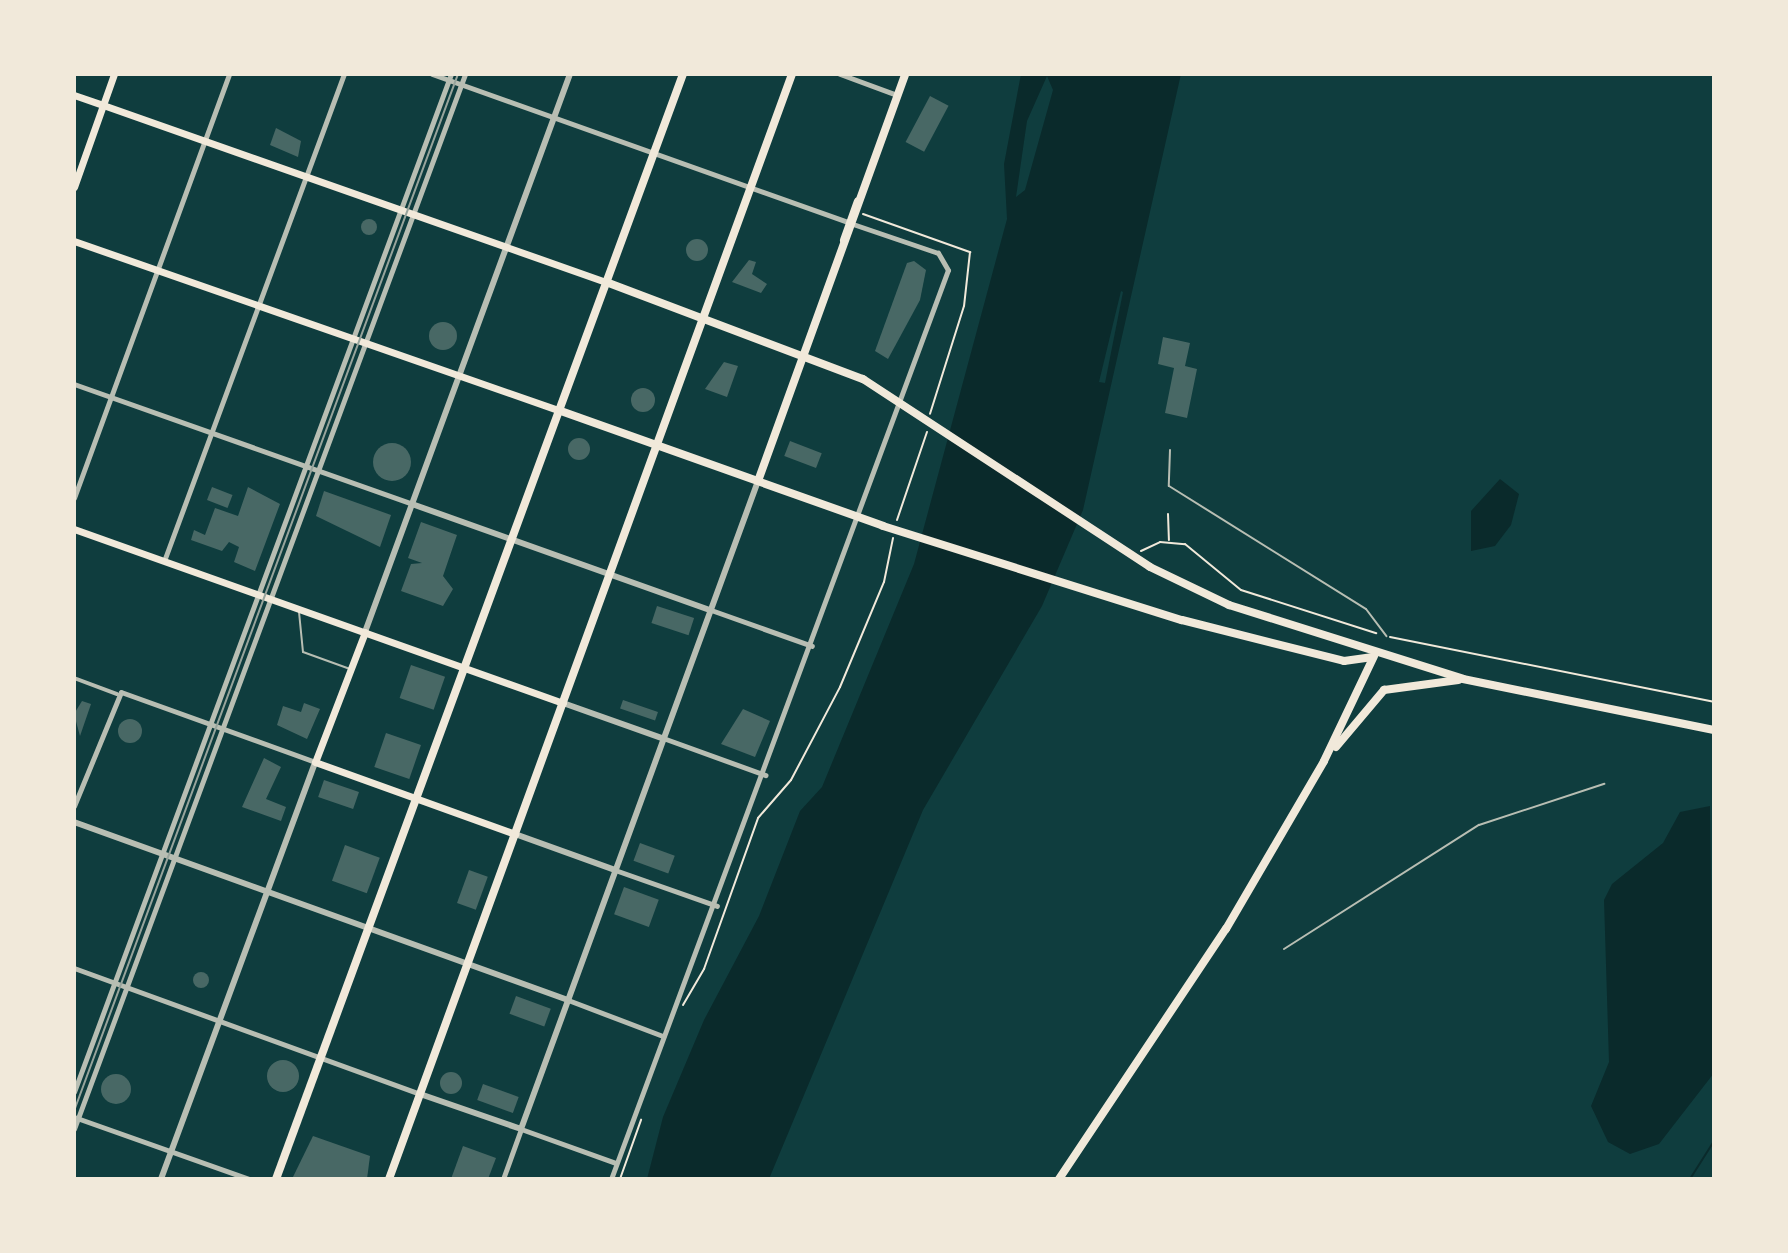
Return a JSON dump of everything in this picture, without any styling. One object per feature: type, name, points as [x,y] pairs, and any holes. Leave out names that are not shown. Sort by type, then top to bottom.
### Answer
[{"type":"highway","points":[[276,1179],[683,74]]},
{"type":"highway","points":[[389,1179],[792,74]]},
{"type":"highway","points":[[758,481],[905,74]]},
{"type":"highway","points":[[606,282],[804,352],[883,389],[1150,567],[1229,605],[1348,641],[1374,656],[1463,679],[1714,730]]},
{"type":"highway","points":[[558,410],[883,526],[1137,606],[1344,661],[1374,656]]},
{"type":"highway","points":[[1059,1179],[1226,929],[1324,761],[1374,656]]},
{"type":"highway","points":[[1324,761],[1384,690],[1463,679]]},
{"type":"main road","points":[[74,187],[114,74]]},
{"type":"main road","points":[[74,95],[606,282]]},
{"type":"main road","points":[[74,241],[558,410]]},
{"type":"main road","points":[[74,529],[563,703]]},
{"type":"main road","points":[[365,632],[315,762],[515,834]]},
{"type":"street","points":[[74,498],[229,74]]},
{"type":"street","points":[[164,561],[344,74]]},
{"type":"street","points":[[432,74],[450,77],[461,84],[946,260],[947,274],[860,516],[717,906],[663,1036],[611,1179]]},
{"type":"street","points":[[74,1129],[465,74]]},
{"type":"street","points":[[365,632],[570,74]]},
{"type":"street","points":[[840,74],[897,95]]},
{"type":"street","points":[[74,1092],[450,77]]},
{"type":"street","points":[[74,384],[812,646]]},
{"type":"street","points":[[503,1179],[758,481]]},
{"type":"street","points":[[74,678],[212,723],[315,762],[161,1179]]},
{"type":"street","points":[[74,806],[117,694]]},
{"type":"street","points":[[563,703],[765,775]]},
{"type":"street","points":[[74,822],[663,1036]]},
{"type":"street","points":[[515,834],[717,906]]},
{"type":"street","points":[[74,968],[616,1163]]},
{"type":"street","points":[[76,1118],[249,1179]]},
{"type":"lane","points":[[1170,450],[1169,486],[1366,609],[1386,636]]},
{"type":"lane","points":[[299,608],[303,652],[351,670]]},
{"type":"lane","points":[[1284,949],[1479,825],[1604,784]]},
{"type":"path","points":[[677,1016],[704,969],[758,818],[791,780],[840,687],[884,582],[913,480]]},
{"type":"path","points":[[1168,514],[1169,542]]},
{"type":"path","points":[[1136,555],[1169,542],[1189,546],[1241,590],[1386,636],[1714,702]]},
{"type":"path","points":[[620,1179],[643,1114]]},
{"type":"water","points":[[1021,74],[1181,74],[1083,510],[1042,606],[923,810],[769,1179],[647,1179],[663,1117],[704,1020],[759,916],[800,811],[822,787],[914,564],[1007,219],[1004,164]],"holes":[[[1047,76],[1053,90],[1025,190],[1016,197],[1027,121]]]},
{"type":"water","points":[[1500,479],[1519,494],[1511,525],[1495,546],[1471,551],[1471,511]]},
{"type":"water","points":[[1710,806],[1714,1073],[1659,1144],[1630,1154],[1608,1142],[1591,1106],[1609,1062],[1604,900],[1612,884],[1663,843],[1680,812]]},
{"type":"pier","points":[[1121,291],[1105,383],[1099,382]]},
{"type":"building","points":[[930,96],[949,106],[924,152],[906,142]]},
{"type":"building","points":[[276,128],[301,141],[298,157],[270,145]]},
{"type":"building","points":[[369,219],[377,227],[369,235],[361,227]]},
{"type":"building","points":[[697,239],[705,242],[708,250],[705,258],[697,261],[689,258],[686,250],[689,242]]},
{"type":"building","points":[[749,260],[756,262],[752,274],[767,284],[761,293],[732,282]]},
{"type":"building","points":[[914,261],[926,270],[920,300],[888,359],[875,351],[907,263]]},
{"type":"building","points":[[443,322],[453,326],[457,336],[453,346],[443,350],[433,346],[429,336],[433,326]]},
{"type":"building","points":[[1163,337],[1190,343],[1185,366],[1197,369],[1187,418],[1165,413],[1174,368],[1158,364]]},
{"type":"building","points":[[724,362],[738,366],[727,397],[705,389]]},
{"type":"building","points":[[643,388],[652,391],[655,400],[652,409],[643,412],[634,409],[631,400],[634,391]]},
{"type":"building","points":[[579,438],[587,441],[590,449],[587,457],[579,460],[571,457],[568,449],[571,441]]},
{"type":"building","points":[[790,441],[822,453],[816,468],[784,456]]},
{"type":"building","points":[[392,443],[405,449],[411,462],[405,475],[392,481],[379,475],[373,462],[379,449]]},
{"type":"building","points":[[212,487],[233,495],[228,508],[207,500]]},
{"type":"building","points":[[248,487],[280,504],[255,571],[234,562],[239,547],[229,542],[222,551],[191,540],[194,530],[205,535],[215,508],[238,516]]},
{"type":"building","points":[[324,491],[391,515],[380,547],[316,516]]},
{"type":"building","points":[[421,522],[457,535],[443,576],[453,589],[443,606],[401,591],[411,564],[422,563],[408,558]]},
{"type":"building","points":[[657,606],[694,618],[689,635],[651,623]]},
{"type":"building","points":[[411,665],[445,677],[434,710],[400,698]]},
{"type":"building","points":[[623,700],[658,712],[655,721],[620,709]]},
{"type":"building","points":[[82,701],[91,704],[80,736],[74,714]]},
{"type":"building","points":[[304,703],[320,709],[307,739],[277,725],[283,706],[301,712]]},
{"type":"building","points":[[743,709],[770,721],[755,757],[721,744]]},
{"type":"building","points":[[130,719],[138,723],[142,731],[138,739],[130,743],[122,739],[118,731],[122,723]]},
{"type":"building","points":[[386,733],[421,745],[409,779],[374,767]]},
{"type":"building","points":[[264,758],[281,767],[266,799],[286,807],[281,821],[242,807]]},
{"type":"building","points":[[324,780],[359,792],[353,809],[318,797]]},
{"type":"building","points":[[640,843],[675,856],[668,874],[634,861]]},
{"type":"building","points":[[345,845],[380,858],[367,893],[332,881]]},
{"type":"building","points":[[469,870],[488,877],[476,910],[457,903]]},
{"type":"building","points":[[624,887],[659,900],[649,927],[614,914]]},
{"type":"building","points":[[201,972],[207,974],[207,986],[201,988],[195,986],[193,980],[195,974]]},
{"type":"building","points":[[516,996],[551,1009],[544,1027],[510,1014]]},
{"type":"building","points":[[283,1060],[295,1064],[299,1076],[295,1088],[283,1092],[271,1088],[267,1076],[271,1064]]},
{"type":"building","points":[[451,1072],[459,1075],[462,1083],[459,1091],[451,1094],[443,1091],[440,1083],[443,1075]]},
{"type":"building","points":[[116,1074],[127,1078],[131,1089],[127,1100],[116,1104],[105,1100],[101,1089],[105,1078]]},
{"type":"building","points":[[483,1084],[519,1097],[513,1113],[477,1100]]},
{"type":"building","points":[[313,1136],[370,1156],[367,1179],[292,1179]]},
{"type":"building","points":[[463,1146],[496,1158],[488,1179],[451,1179]]},
{"type":"waterway","points":[[1690,1179],[1714,1141]]},
{"type":"railway","points":[[74,1111],[458,74]]}]
